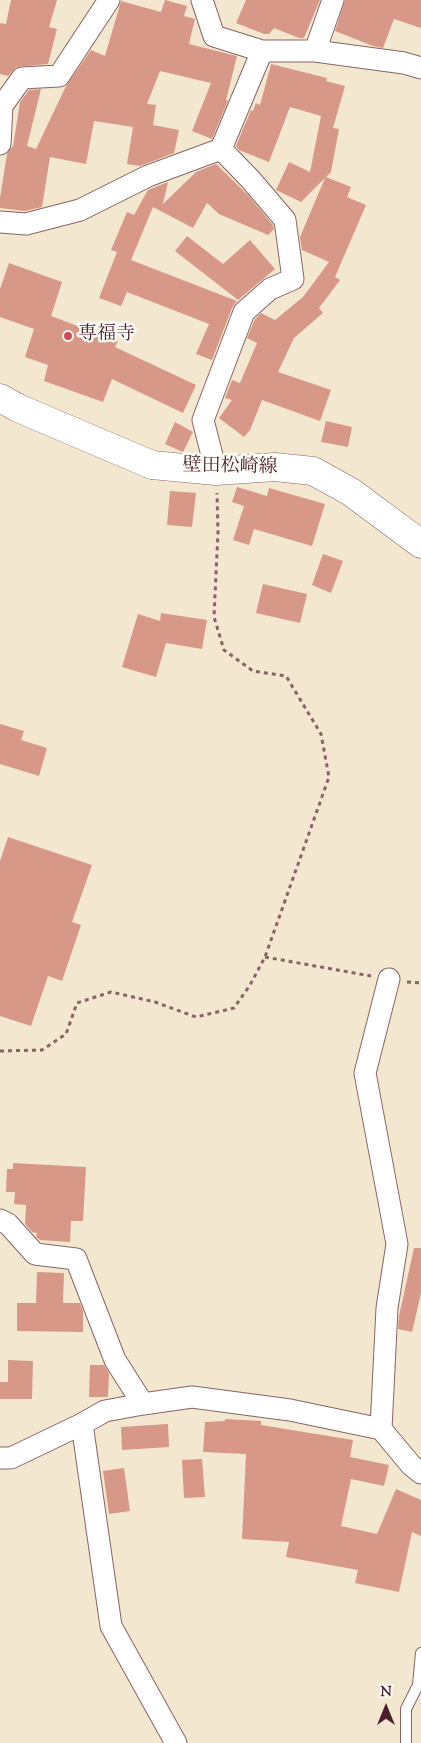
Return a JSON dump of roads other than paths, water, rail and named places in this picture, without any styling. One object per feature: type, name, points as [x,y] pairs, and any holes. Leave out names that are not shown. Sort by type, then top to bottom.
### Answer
[{"type":"main road","name":"壁田松崎線","points":[[0,398],[18,408],[152,465],[216,471],[275,467],[313,471],[351,492],[421,544]]},
{"type":"street","points":[[0,144],[2,106],[22,78],[59,76],[109,0]]},
{"type":"street","points":[[202,0],[214,36],[262,51],[315,51],[404,63],[421,68]]},
{"type":"street","points":[[315,51],[334,0]]},
{"type":"street","points":[[0,222],[26,224],[80,210],[148,176],[221,149],[262,51]]},
{"type":"street","points":[[216,471],[203,420],[244,312],[270,289],[293,279],[285,220],[251,180],[221,149]]},
{"type":"street","points":[[381,1429],[387,1308],[397,1244],[365,1073],[389,979]]},
{"type":"street","points":[[0,1220],[8,1224],[35,1254],[76,1259],[115,1360],[143,1404]]},
{"type":"street","points":[[0,1458],[11,1458],[105,1411],[192,1397],[290,1410],[381,1429],[421,1474]]},
{"type":"street","points":[[82,1424],[111,1626],[176,1743]]},
{"type":"lane","points":[[406,1743],[406,1709],[418,1685],[421,1653]]},
{"type":"place","name":"専福寺","points":[[68,336]]}]
